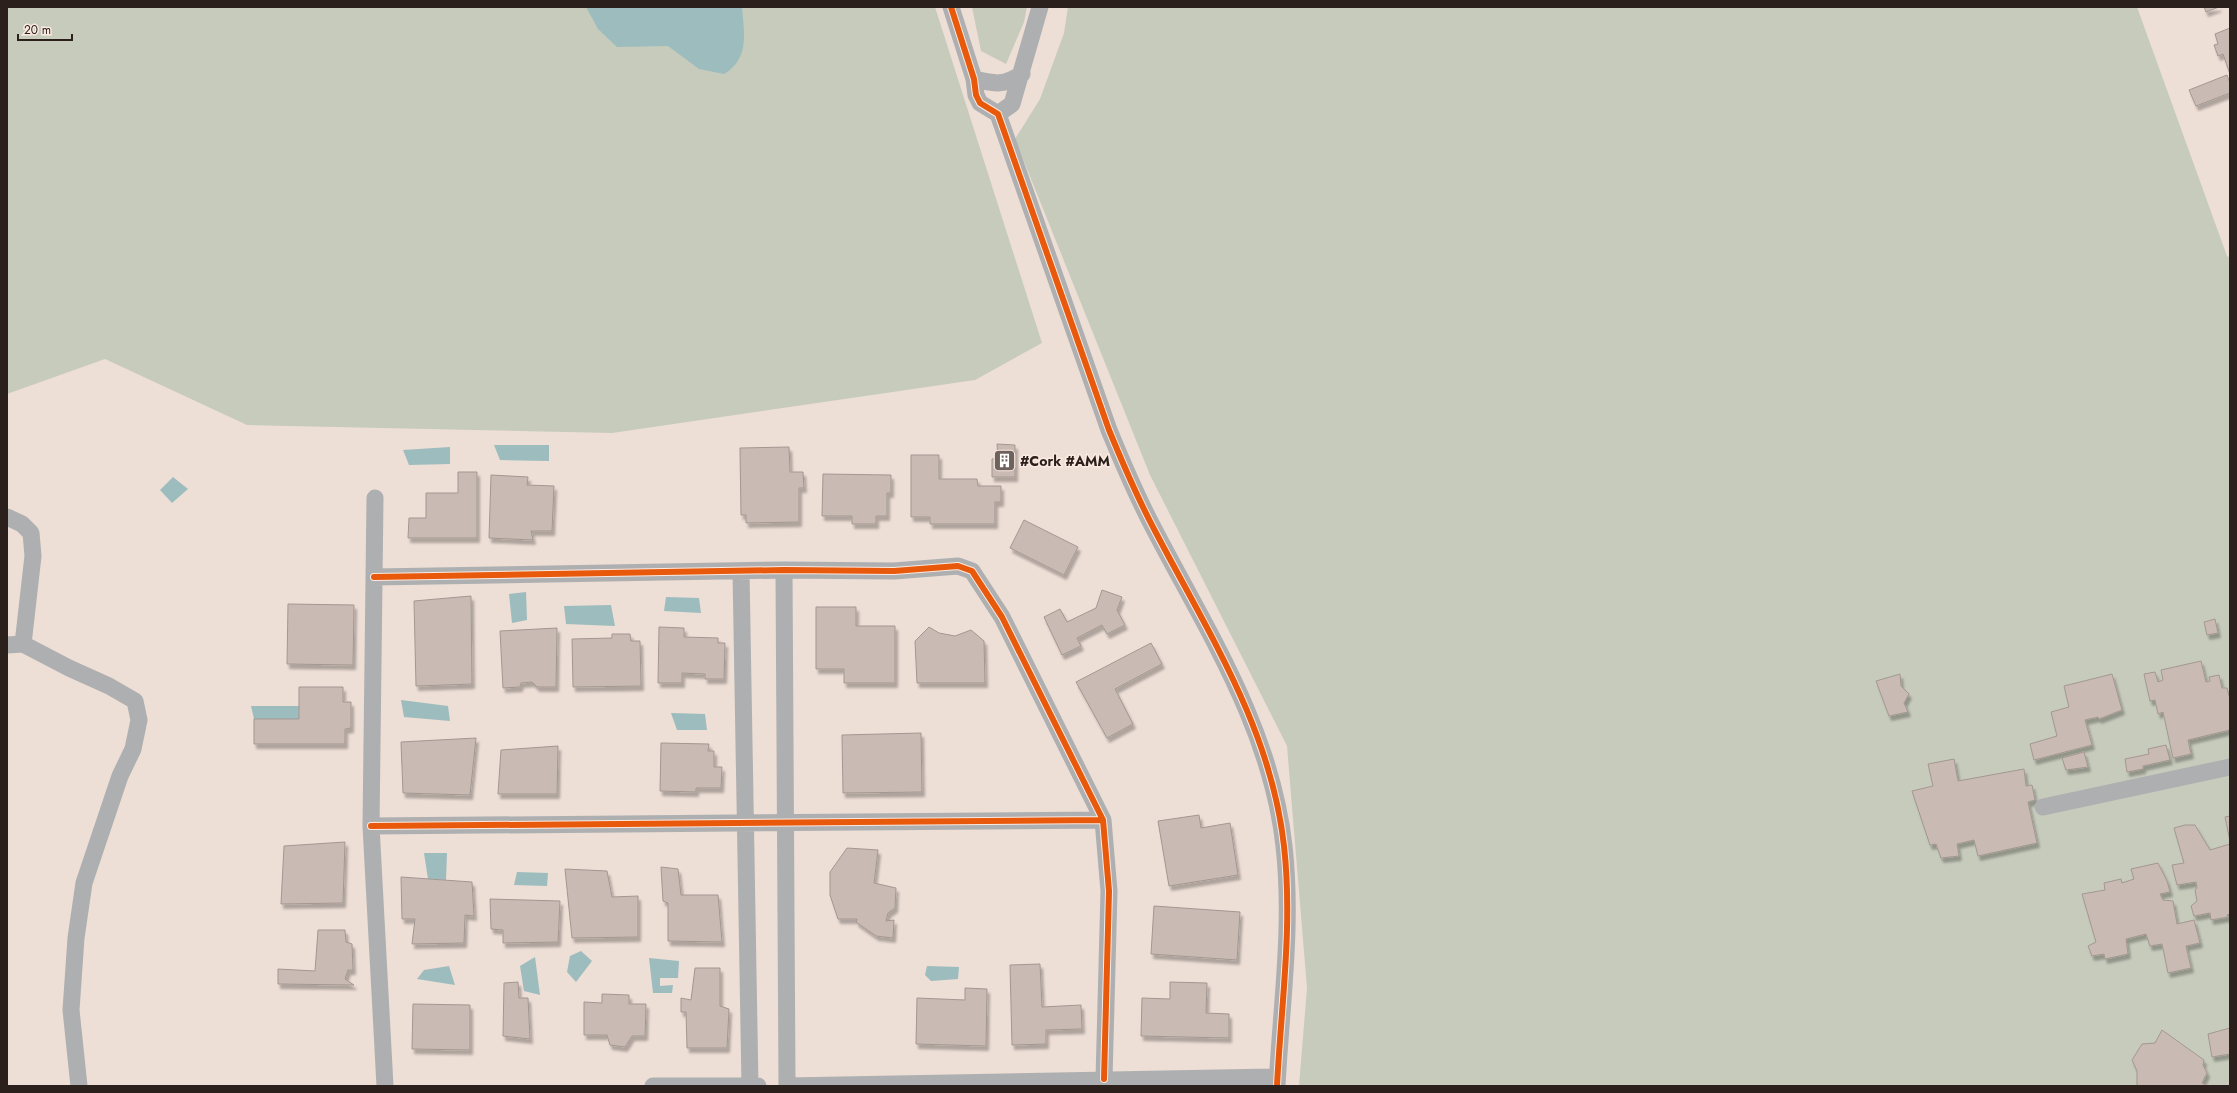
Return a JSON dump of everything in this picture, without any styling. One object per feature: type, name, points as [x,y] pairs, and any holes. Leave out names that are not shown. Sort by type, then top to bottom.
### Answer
[{"type":"street","points":[[784,570],[787,1086],[1104,1079],[1277,1081],[1286,968],[1288,894],[1284,845],[1273,787],[1242,694],[1130,481],[1109,430],[998,114],[980,103],[976,95],[974,79],[951,7]]},
{"type":"street","points":[[998,114],[1012,104],[1022,74],[1040,7]]},
{"type":"street","points":[[974,79],[997,84],[1009,83],[1022,74]]},
{"type":"street","points":[[375,498],[371,826],[385,1086]]},
{"type":"street","points":[[7,517],[22,524],[31,533],[33,556],[15,644],[109,686],[135,701],[139,720],[133,749],[120,776],[84,883],[76,938],[71,1010],[79,1086]]},
{"type":"street","points":[[374,577],[784,570],[894,571],[958,566],[972,571],[1002,617],[1103,820],[1109,892],[1104,1079]]},
{"type":"street","points":[[653,1086],[752,1086],[744,823],[740,571]]},
{"type":"street","points":[[2043,807],[2230,767]]},
{"type":"street","points":[[371,826],[785,824],[1103,820]]},
{"type":"green space","points":[[7,7],[935,7],[1042,343],[975,380],[612,433],[247,425],[105,359],[7,394]]},
{"type":"green space","points":[[972,7],[1027,7],[1024,22],[1006,64],[981,51]]},
{"type":"green space","points":[[1068,7],[2137,7],[2227,256],[2230,258],[2230,1086],[1299,1086],[1307,988],[1287,746],[1150,475],[1015,139],[1040,99],[1064,33]]},
{"type":"water","points":[[586,7],[742,7],[744,44],[742,53],[732,68],[724,74],[699,69],[668,46],[617,47],[598,29]]},
{"type":"water","points":[[494,445],[549,445],[549,461],[500,460]]},
{"type":"water","points":[[450,447],[450,464],[409,465],[403,450]]},
{"type":"water","points":[[173,477],[188,489],[172,503],[160,490]]},
{"type":"water","points":[[526,592],[527,620],[512,623],[509,594]]},
{"type":"water","points":[[666,597],[699,598],[701,613],[664,611]]},
{"type":"water","points":[[611,605],[615,626],[566,624],[564,606]]},
{"type":"water","points":[[401,700],[448,706],[450,721],[404,717]]},
{"type":"water","points":[[251,706],[299,706],[299,719],[254,719]]},
{"type":"water","points":[[671,713],[705,714],[707,730],[677,730]]},
{"type":"water","points":[[424,853],[447,853],[446,880],[428,879]]},
{"type":"water","points":[[517,872],[548,873],[547,886],[514,885]]},
{"type":"water","points":[[581,951],[592,961],[576,982],[567,972],[570,956]]},
{"type":"water","points":[[535,957],[540,995],[524,991],[520,966]]},
{"type":"water","points":[[649,958],[679,961],[678,978],[660,978],[660,986],[673,985],[672,993],[653,993]]},
{"type":"water","points":[[449,966],[455,985],[417,979],[424,970]]},
{"type":"water","points":[[927,966],[959,967],[958,979],[931,981],[925,975]]},
{"type":"building","points":[[2204,7],[2219,7],[2206,12]]},
{"type":"building","points":[[2230,28],[2230,74],[2223,54],[2218,56],[2214,45],[2218,44],[2215,34]]},
{"type":"building","points":[[2227,75],[2230,83],[2230,93],[2196,106],[2189,90]]},
{"type":"building","name":"#Cork #AMM","points":[[997,444],[1015,445],[1015,477],[992,477],[992,459],[998,458]]},
{"type":"building","points":[[789,447],[790,472],[803,472],[804,488],[799,488],[799,522],[746,523],[746,515],[741,515],[740,448]]},
{"type":"building","points":[[911,455],[939,455],[939,479],[977,479],[978,486],[1001,486],[1001,502],[995,502],[995,524],[930,524],[930,517],[911,517]]},
{"type":"building","points":[[458,472],[477,472],[477,538],[408,538],[409,518],[426,518],[426,493],[458,493]]},
{"type":"building","points":[[823,474],[891,475],[891,493],[887,493],[887,516],[876,516],[876,524],[852,524],[852,516],[822,516]]},
{"type":"building","points":[[491,475],[528,477],[527,485],[554,486],[552,531],[531,531],[533,540],[489,538]]},
{"type":"building","points":[[1024,520],[1078,547],[1064,575],[1010,548]]},
{"type":"building","points":[[1102,590],[1122,597],[1117,610],[1125,625],[1107,634],[1102,625],[1077,638],[1081,646],[1062,655],[1044,617],[1060,609],[1067,622],[1096,608]]},
{"type":"building","points":[[471,596],[472,684],[416,686],[414,601]]},
{"type":"building","points":[[288,604],[354,605],[353,665],[287,664]]},
{"type":"building","points":[[816,607],[856,607],[856,626],[895,626],[895,683],[844,683],[844,669],[816,669]]},
{"type":"building","points":[[2215,619],[2218,633],[2207,635],[2204,622]]},
{"type":"building","points":[[659,627],[684,628],[684,637],[718,638],[718,643],[725,643],[724,679],[705,679],[705,674],[682,673],[682,683],[658,683]]},
{"type":"building","points":[[929,627],[939,633],[955,636],[971,630],[984,641],[985,683],[917,683],[915,641]]},
{"type":"building","points":[[557,628],[556,687],[537,687],[532,682],[521,683],[520,687],[503,688],[500,631]]},
{"type":"building","points":[[612,634],[630,634],[631,641],[640,641],[641,686],[573,687],[572,639],[612,638]]},
{"type":"building","points":[[1151,643],[1162,664],[1115,689],[1133,724],[1107,738],[1076,682]]},
{"type":"building","points":[[2201,661],[2206,682],[2210,681],[2209,677],[2219,675],[2222,688],[2227,688],[2230,699],[2230,730],[2188,740],[2191,754],[2173,758],[2163,712],[2158,714],[2155,700],[2150,701],[2144,674],[2155,672],[2158,682],[2163,680],[2161,670]]},
{"type":"building","points":[[1900,674],[1901,686],[1909,694],[1904,703],[1908,712],[1889,716],[1876,681]]},
{"type":"building","points":[[2112,674],[2122,710],[2099,719],[2098,717],[2085,720],[2092,745],[2034,760],[2030,744],[2057,736],[2051,712],[2069,707],[2064,686]]},
{"type":"building","points":[[299,687],[343,687],[343,702],[351,702],[351,728],[345,729],[345,744],[254,744],[254,719],[299,719]]},
{"type":"building","points":[[921,733],[922,792],[843,793],[842,735]]},
{"type":"building","points":[[476,738],[470,795],[403,793],[401,742]]},
{"type":"building","points":[[661,743],[709,744],[708,751],[714,751],[714,767],[722,767],[721,788],[696,788],[696,792],[660,791]]},
{"type":"building","points":[[2166,745],[2170,760],[2143,766],[2143,769],[2127,772],[2125,759],[2149,754],[2148,749]]},
{"type":"building","points":[[558,746],[557,794],[498,794],[501,750]]},
{"type":"building","points":[[2084,752],[2088,767],[2066,770],[2062,758]]},
{"type":"building","points":[[1954,759],[1958,781],[2024,769],[2026,786],[2032,785],[2035,800],[2028,802],[2037,843],[1978,856],[1974,840],[1957,844],[1959,856],[1941,858],[1936,844],[1930,845],[1912,791],[1933,786],[1928,764]]},
{"type":"building","points":[[1199,815],[1201,828],[1230,823],[1238,875],[1169,886],[1158,821]]},
{"type":"building","points":[[2230,816],[2230,841],[2225,817]]},
{"type":"building","points":[[2185,825],[2195,825],[2210,850],[2230,844],[2230,914],[2227,915],[2228,917],[2211,920],[2210,913],[2194,916],[2191,906],[2197,901],[2195,890],[2197,888],[2196,882],[2177,885],[2172,865],[2184,863],[2174,828]]},
{"type":"building","points":[[345,842],[343,903],[281,904],[284,846]]},
{"type":"building","points":[[847,848],[878,850],[874,883],[896,888],[895,908],[888,913],[886,921],[894,920],[893,938],[876,936],[856,922],[857,919],[838,919],[830,895],[830,872]]},
{"type":"building","points":[[2158,863],[2167,881],[2170,892],[2160,894],[2163,900],[2173,901],[2177,924],[2194,920],[2200,943],[2186,946],[2191,968],[2168,973],[2162,944],[2150,946],[2146,934],[2126,939],[2128,954],[2105,959],[2104,954],[2092,956],[2088,946],[2096,942],[2082,894],[2105,890],[2104,883],[2121,879],[2122,883],[2134,879],[2131,869]]},
{"type":"building","points":[[661,867],[678,869],[681,895],[718,895],[722,942],[668,941],[668,903],[663,901]]},
{"type":"building","points":[[565,869],[607,871],[612,897],[638,896],[638,937],[572,938]]},
{"type":"building","points":[[401,877],[472,882],[474,916],[465,915],[464,943],[412,944],[415,919],[402,919]]},
{"type":"building","points":[[490,899],[560,901],[558,942],[503,943],[503,930],[491,929]]},
{"type":"building","points":[[1154,906],[1240,912],[1237,960],[1151,954]]},
{"type":"building","points":[[318,930],[345,930],[346,942],[352,944],[353,970],[348,970],[345,979],[354,985],[278,984],[278,969],[315,971]]},
{"type":"building","points":[[1040,964],[1042,1007],[1081,1005],[1082,1029],[1046,1030],[1046,1044],[1012,1045],[1010,965]]},
{"type":"building","points":[[695,968],[720,968],[720,1006],[729,1009],[727,1048],[687,1048],[686,1012],[681,1012],[681,998],[691,1000]]},
{"type":"building","points":[[518,982],[519,998],[528,998],[530,1039],[503,1036],[504,983]]},
{"type":"building","points":[[1170,982],[1207,983],[1206,1013],[1229,1014],[1229,1038],[1141,1036],[1142,998],[1170,999]]},
{"type":"building","points":[[965,988],[987,989],[986,1046],[916,1044],[917,998],[965,1000]]},
{"type":"building","points":[[602,994],[629,995],[629,1004],[646,1004],[645,1036],[632,1036],[625,1047],[610,1045],[607,1035],[584,1035],[584,1002],[602,1003]]},
{"type":"building","points":[[413,1004],[470,1005],[470,1050],[412,1049]]},
{"type":"building","points":[[2230,1028],[2230,1054],[2212,1057],[2208,1034]]},
{"type":"building","points":[[2162,1030],[2204,1060],[2203,1065],[2207,1073],[2202,1083],[2208,1086],[2137,1086],[2137,1071],[2132,1060],[2142,1044],[2155,1043]]},
{"type":"cycle path","points":[[951,7],[974,79],[976,95],[980,103],[998,114],[1114,443],[1148,517],[1234,682],[1266,761],[1277,803],[1284,846],[1286,876],[1287,936],[1277,1086]]},
{"type":"cycle path","points":[[374,577],[784,570],[894,571],[958,566],[972,571],[1002,617],[1103,820],[1109,891],[1104,1079]]},
{"type":"cycle path","points":[[371,826],[1103,820]]},
{"type":"place","name":"#Cork #AMM","points":[[1004,461]]}]
